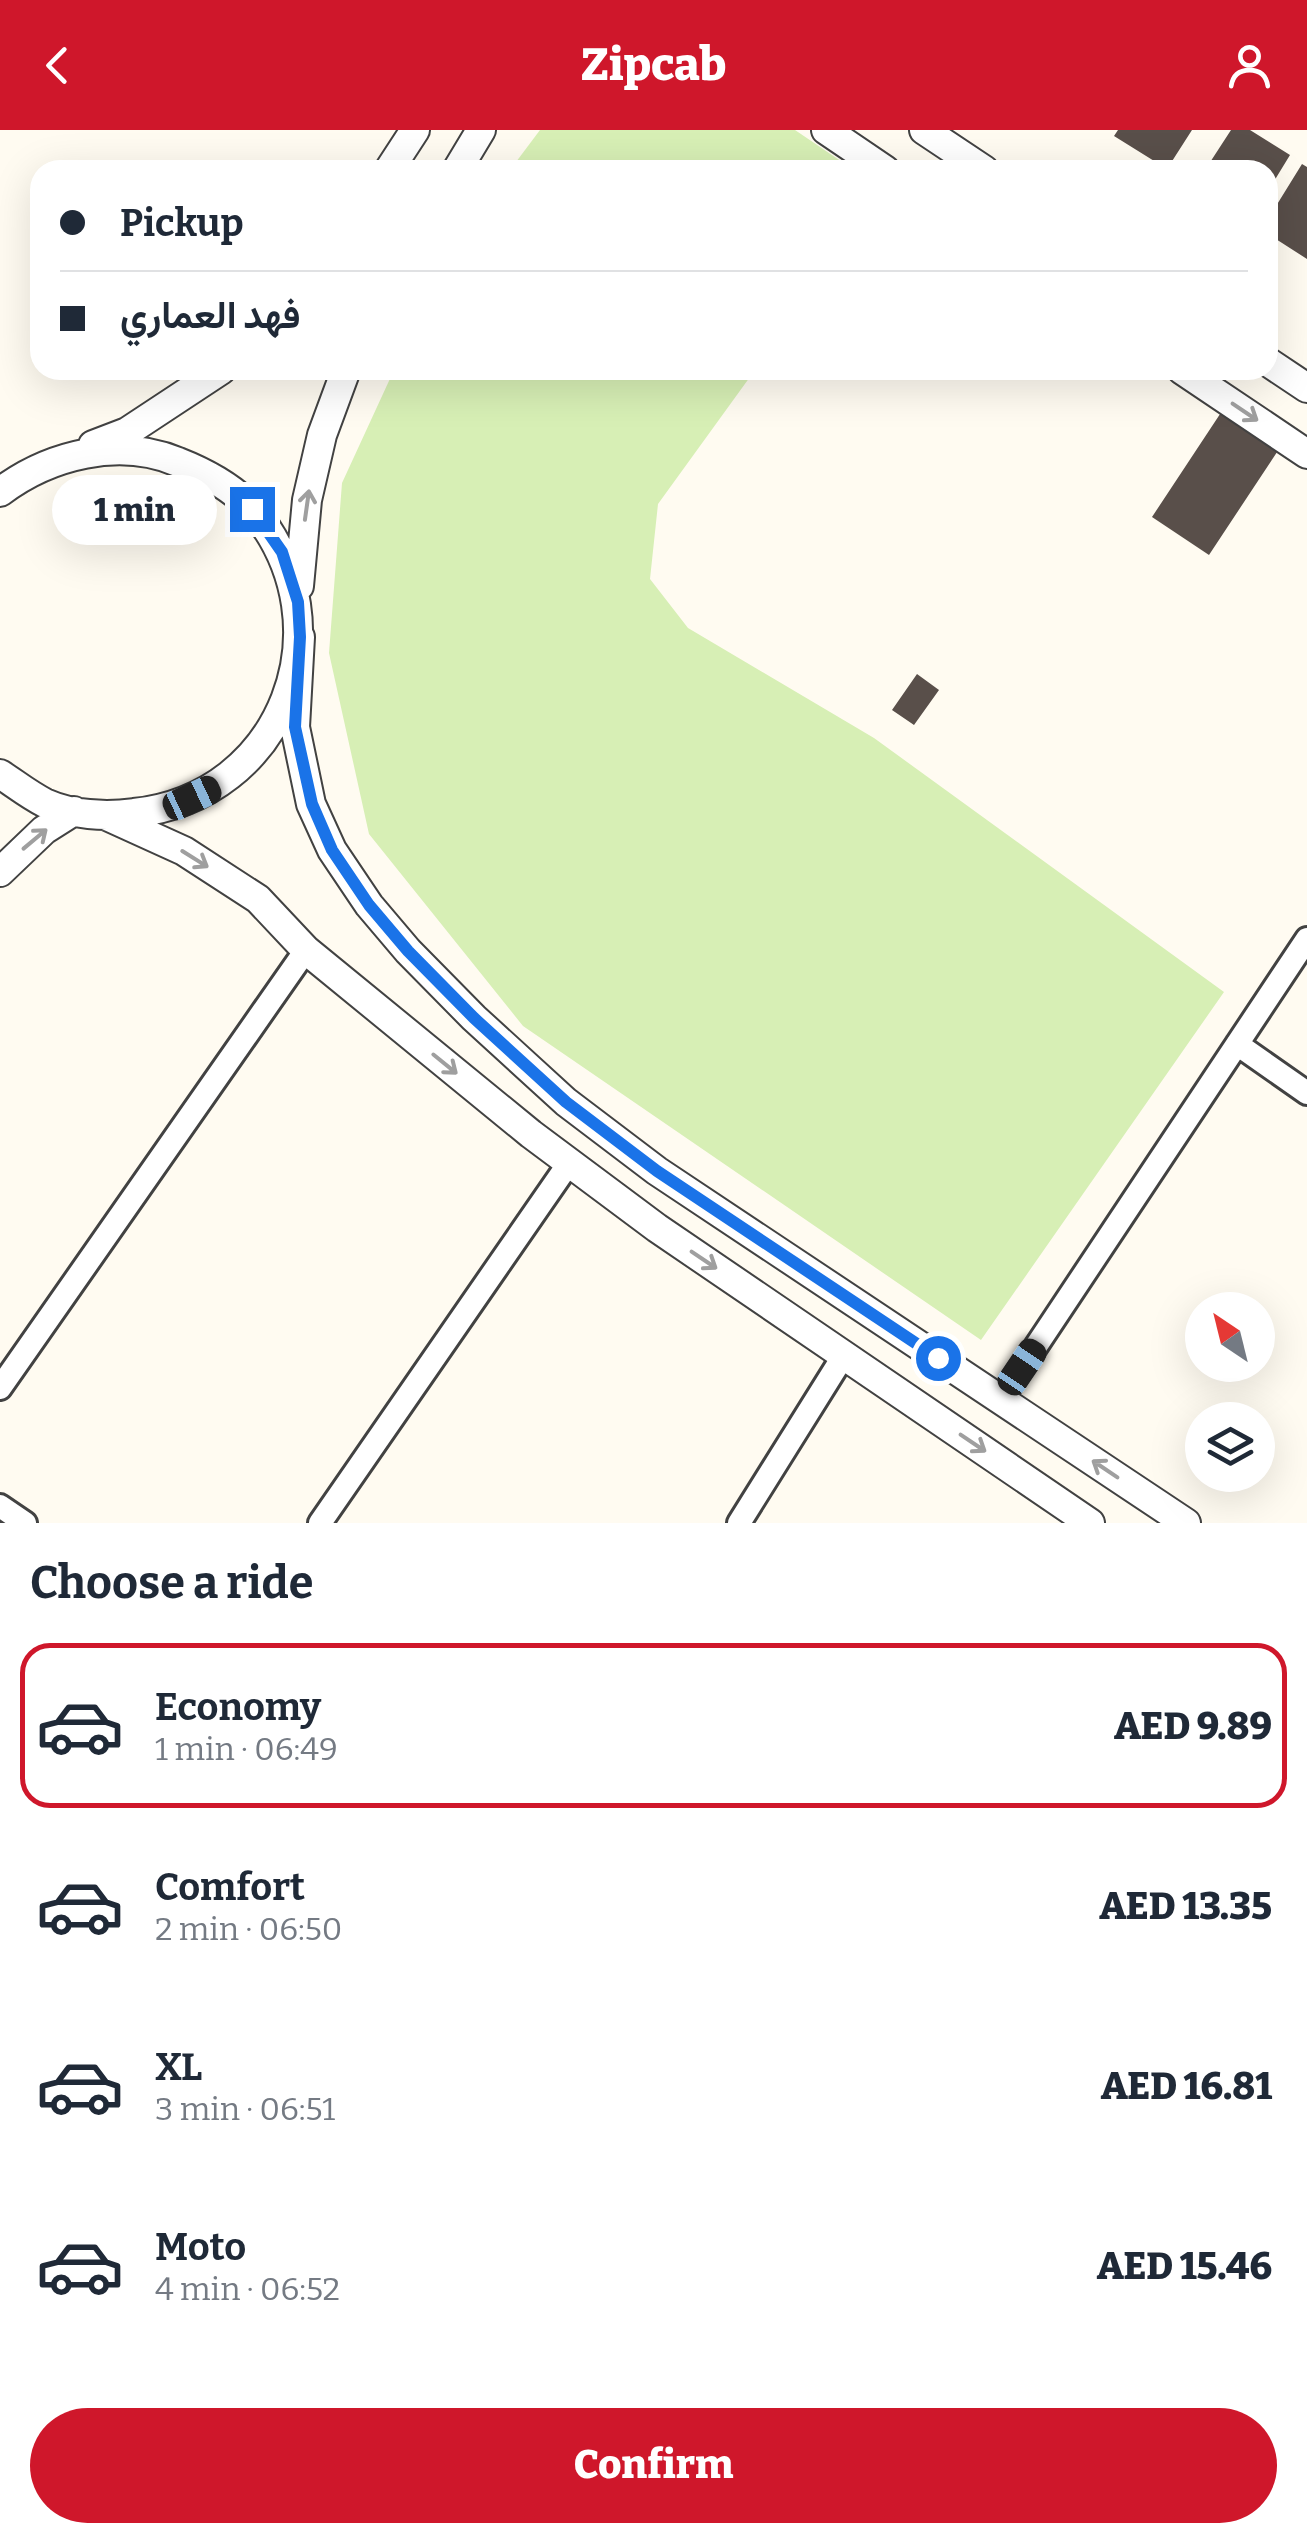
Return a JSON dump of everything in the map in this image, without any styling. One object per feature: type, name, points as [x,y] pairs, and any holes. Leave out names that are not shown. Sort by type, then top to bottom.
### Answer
[{"type":"street","points":[[395,160],[414,130]]},
{"type":"street","points":[[462,160],[480,130]]},
{"type":"street","points":[[826,130],[870,160]]},
{"type":"street","points":[[924,130],[969,160]]},
{"type":"street","points":[[1278,369],[1307,388]]},
{"type":"street","points":[[1,491],[58,460],[127,432],[206,380]]},
{"type":"street","points":[[342,380],[322,435],[306,500],[298,602],[295,727],[312,804],[332,850],[369,905],[474,1018],[566,1102],[657,1171],[1186,1523]]},
{"type":"street","points":[[1197,380],[1307,454]]},
{"type":"street","points":[[58,460],[110,450],[162,455],[211,476],[252,509],[282,552],[298,602]]},
{"type":"street","points":[[0,774],[46,803],[74,811],[107,816],[165,810],[218,785],[261,746],[290,694],[300,637]]},
{"type":"street","points":[[0,872],[44,830],[74,811]]},
{"type":"street","points":[[107,816],[184,851],[258,899],[306,950],[569,1162],[1081,1521]]},
{"type":"street","points":[[1000,1400],[1307,938]]},
{"type":"street","points":[[0,1388],[306,950]]},
{"type":"street","points":[[1237,1044],[1307,1093]]},
{"type":"street","points":[[320,1523],[569,1162]]},
{"type":"street","points":[[739,1523],[844,1355]]},
{"type":"street","points":[[0,1506],[25,1523]]},
{"type":"green space","points":[[540,130],[795,130],[839,160],[518,160]]},
{"type":"green space","points":[[389,380],[748,380],[658,504],[650,579],[688,628],[874,738],[1224,992],[981,1340],[523,1026],[369,834],[329,653],[342,483]]},
{"type":"building","points":[[1118,130],[1192,130],[1173,160],[1153,160],[1114,136]]},
{"type":"building","points":[[1231,130],[1250,130],[1290,155],[1278,175],[1278,160],[1212,160]]},
{"type":"building","points":[[1302,164],[1307,167],[1307,259],[1278,240],[1278,203]]},
{"type":"building","points":[[1226,405],[1283,443],[1209,555],[1152,517]]},
{"type":"building","points":[[917,674],[939,690],[914,725],[892,710]]},
{"type":"route","points":[[252,509],[282,552],[298,602],[295,727],[312,804],[332,850],[369,905],[474,1018],[566,1102],[657,1171],[938,1358]]}]
